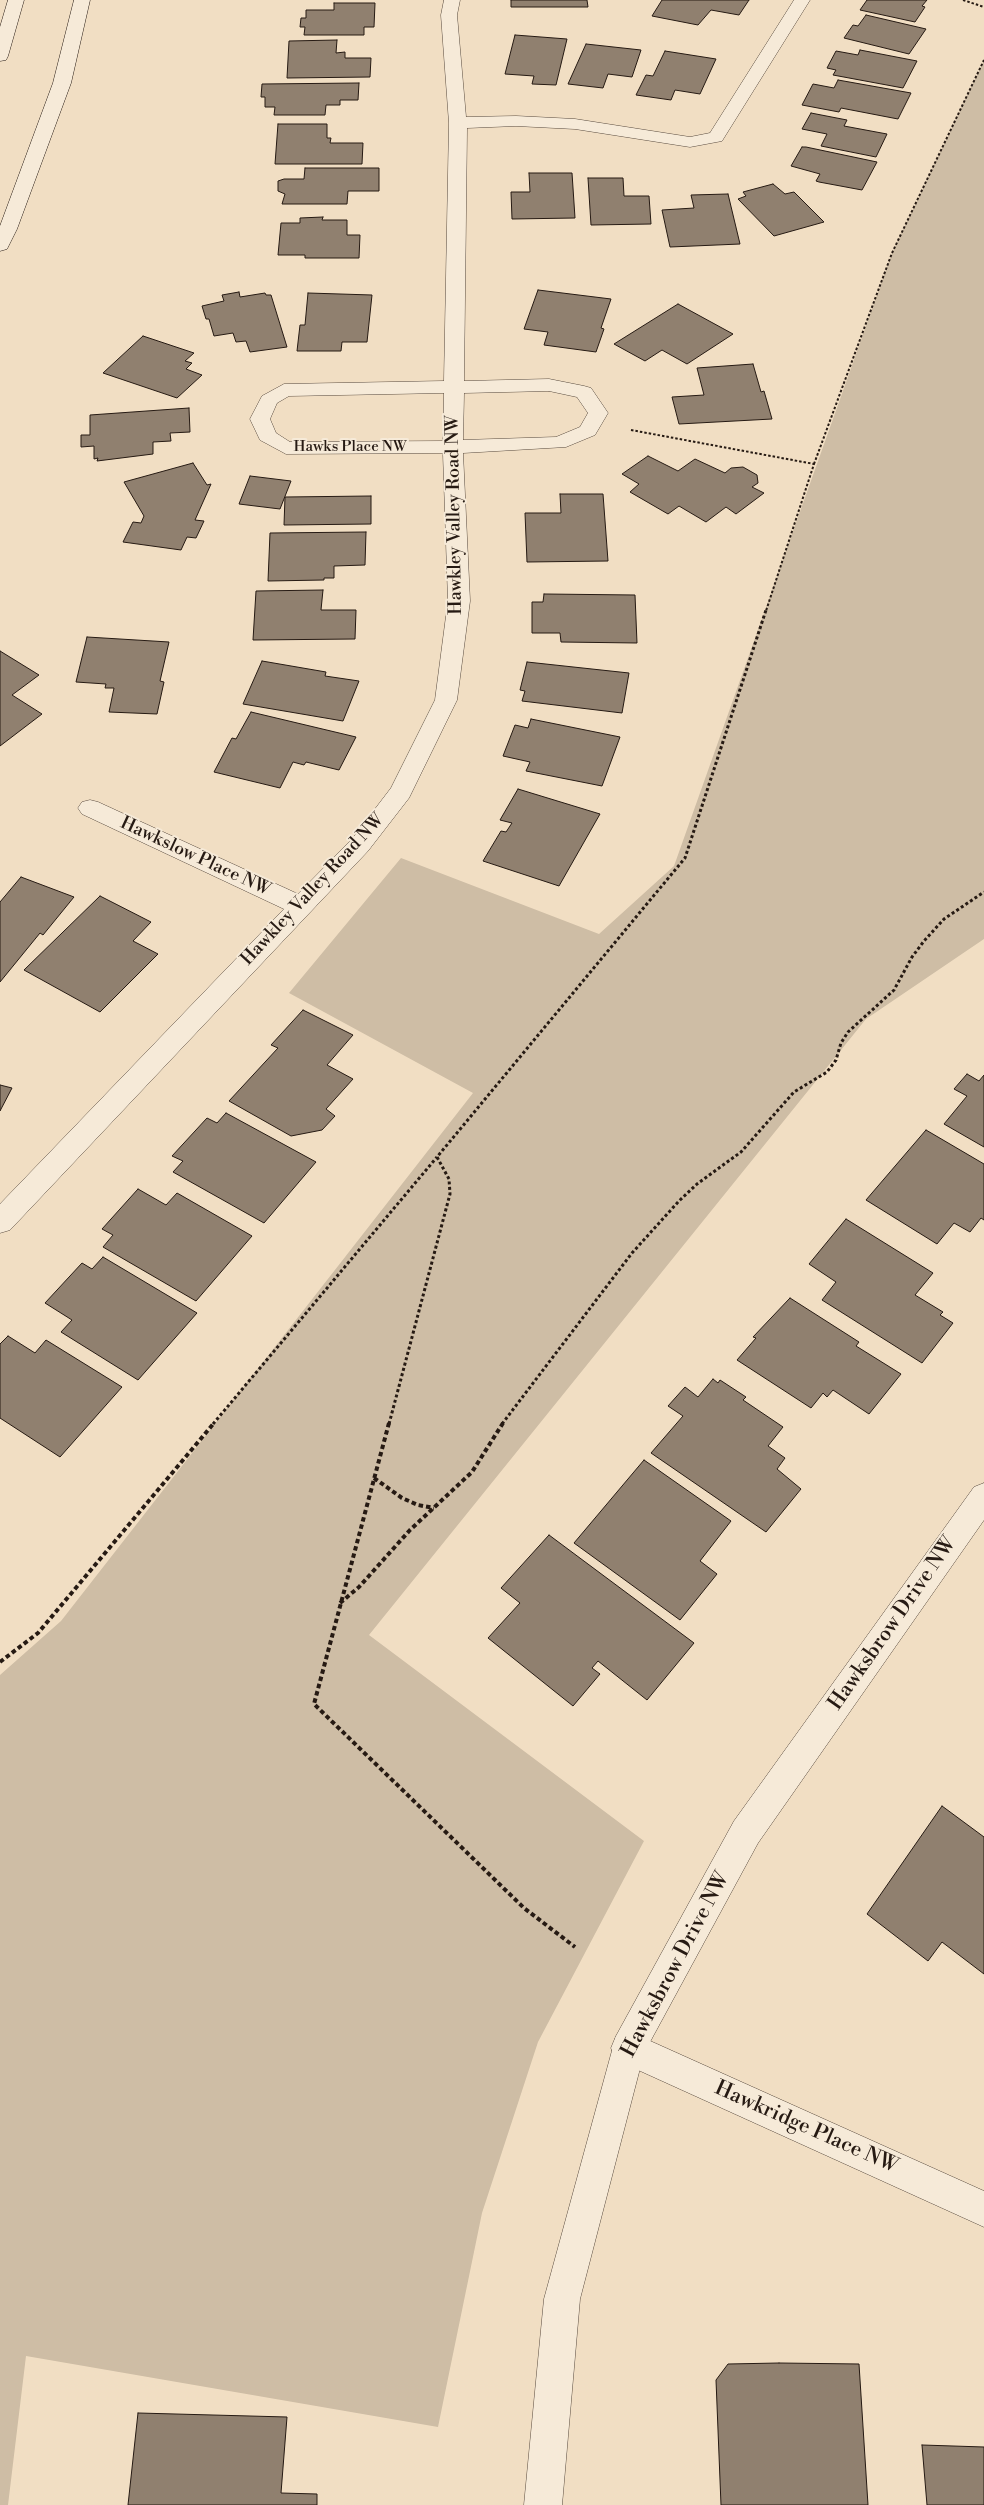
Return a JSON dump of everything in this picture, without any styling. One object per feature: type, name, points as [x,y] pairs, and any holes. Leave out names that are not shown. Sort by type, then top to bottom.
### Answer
[{"type":"street","points":[[0,56],[16,0]]},
{"type":"street","points":[[0,245],[8,229],[62,83],[82,0]]},
{"type":"street","name":"Hawkley Valley Road NW","points":[[0,1222],[360,845],[401,792],[446,700],[459,601],[453,447],[458,123],[449,15],[452,0]]},
{"type":"street","points":[[458,123],[516,121],[575,124],[690,142],[716,137],[802,0]]},
{"type":"street","name":"Hawks Place NW","points":[[549,385],[584,392],[598,413],[588,431],[559,443],[453,447],[286,448],[267,436],[260,419],[269,400],[284,390],[454,386],[549,385]]},
{"type":"street","name":"Hawkslow Place NW","points":[[90,808],[301,906]]},
{"type":"street","name":"Hawksbrow Drive NW","points":[[543,2505],[562,2299],[628,2048],[746,1832],[984,1496]]},
{"type":"street","name":"Hawkridge Place NW","points":[[628,2048],[984,2209]]},
{"type":"path","points":[[963,0],[984,7]]},
{"type":"path","points":[[0,1662],[38,1633],[685,858],[814,464],[892,253],[984,60]]},
{"type":"path","points":[[629,430],[693,440],[814,464]]},
{"type":"path","points":[[339,1603],[359,1586],[410,1530],[472,1472],[523,1395],[632,1253],[697,1184],[741,1152],[794,1092],[827,1072],[836,1060],[841,1043],[848,1032],[894,990],[912,957],[924,941],[944,919],[984,892]]},
{"type":"path","points":[[437,1156],[449,1179],[450,1194],[339,1603],[314,1704],[524,1908],[575,1947]]},
{"type":"path","points":[[374,1478],[385,1488],[402,1498],[418,1505],[435,1508]]},
{"type":"shaded area","points":[[984,60],[984,939],[866,1019],[369,1635],[644,1841],[538,2042],[482,2213],[438,2427],[26,2356],[8,2505],[0,2505],[0,1675],[61,1621],[473,1093],[289,993],[401,858],[599,934],[674,866],[892,253]]},
{"type":"building","points":[[511,0],[587,0],[588,7],[511,7]]},
{"type":"building","points":[[662,0],[749,0],[739,15],[711,10],[698,25],[652,16]]},
{"type":"building","points":[[867,0],[927,0],[922,6],[925,7],[915,22],[860,10]]},
{"type":"building","points":[[334,3],[375,3],[374,27],[364,27],[364,35],[304,35],[305,27],[300,27],[301,18],[306,18],[306,10],[334,10]]},
{"type":"building","points":[[866,15],[926,29],[909,54],[844,38],[853,25],[858,26]]},
{"type":"building","points":[[515,35],[567,39],[556,85],[532,84],[534,76],[505,74]]},
{"type":"building","points":[[337,40],[336,53],[345,52],[345,58],[371,58],[370,77],[287,78],[289,41]]},
{"type":"building","points":[[586,44],[641,50],[632,77],[608,74],[603,88],[568,84]]},
{"type":"building","points":[[860,50],[917,61],[903,88],[833,75],[836,70],[827,68],[836,51],[858,55]]},
{"type":"building","points":[[665,51],[716,59],[700,94],[675,90],[671,100],[636,95],[646,75],[653,76]]},
{"type":"building","points":[[838,80],[911,93],[898,119],[841,108],[839,112],[802,105],[813,84],[834,88]]},
{"type":"building","points":[[359,83],[358,100],[340,100],[340,105],[326,105],[325,115],[274,115],[275,107],[265,107],[265,97],[261,97],[262,84]]},
{"type":"building","points":[[811,113],[847,120],[844,126],[887,134],[876,157],[821,146],[827,134],[802,129]]},
{"type":"building","points":[[278,124],[327,124],[327,138],[331,138],[330,143],[363,143],[362,164],[275,164]]},
{"type":"building","points":[[802,147],[877,162],[862,190],[819,182],[816,181],[820,174],[791,166]]},
{"type":"building","points":[[305,168],[379,168],[379,191],[348,191],[347,204],[282,204],[285,194],[278,191],[278,181],[284,179],[304,179]]},
{"type":"building","points":[[529,173],[572,173],[575,218],[512,219],[511,192],[530,192]]},
{"type":"building","points":[[588,178],[623,178],[624,196],[649,196],[651,224],[591,225]]},
{"type":"building","points":[[773,184],[785,194],[794,192],[824,222],[774,236],[738,199],[746,196],[743,192]]},
{"type":"building","points":[[728,194],[740,244],[670,247],[662,210],[694,208],[691,195]]},
{"type":"building","points":[[323,217],[322,220],[347,220],[347,235],[360,235],[359,258],[305,258],[305,255],[278,255],[281,223],[300,223],[300,218]]},
{"type":"building","points":[[538,290],[611,299],[601,328],[604,329],[596,352],[544,345],[548,332],[524,329]]},
{"type":"building","points":[[239,292],[240,297],[265,293],[266,295],[271,295],[287,347],[250,352],[246,341],[236,342],[233,333],[214,336],[209,319],[206,319],[202,306],[224,301],[222,295]]},
{"type":"building","points":[[308,293],[372,295],[367,342],[342,342],[341,351],[297,351],[300,325],[305,325]]},
{"type":"building","points":[[678,304],[733,334],[687,364],[662,350],[645,361],[614,344]]},
{"type":"building","points":[[143,336],[194,353],[185,361],[192,363],[186,369],[202,375],[177,398],[103,373]]},
{"type":"building","points":[[753,364],[761,392],[764,391],[772,419],[679,424],[672,397],[704,395],[697,368]]},
{"type":"building","points":[[189,408],[190,432],[170,433],[171,441],[153,442],[153,454],[97,461],[98,458],[94,459],[94,446],[81,447],[81,435],[90,435],[90,415]]},
{"type":"building","points":[[648,456],[678,471],[695,459],[725,473],[731,468],[743,467],[757,475],[758,483],[752,487],[764,493],[736,514],[726,507],[706,522],[679,506],[668,514],[630,492],[639,484],[622,474]]},
{"type":"building","points":[[193,463],[207,485],[211,484],[195,520],[204,521],[196,538],[187,537],[181,550],[123,542],[133,522],[141,523],[144,516],[124,482]]},
{"type":"building","points":[[250,476],[291,481],[280,509],[239,504]]},
{"type":"building","points":[[560,494],[603,494],[608,561],[527,562],[525,513],[561,513]]},
{"type":"building","points":[[371,496],[371,524],[284,525],[285,497]]},
{"type":"building","points":[[366,532],[365,565],[334,566],[334,578],[324,578],[324,580],[268,581],[270,533]]},
{"type":"building","points":[[323,590],[321,610],[356,610],[355,639],[253,640],[256,591]]},
{"type":"building","points":[[544,594],[635,595],[637,643],[561,642],[560,633],[532,633],[532,602],[543,602]]},
{"type":"building","points":[[87,637],[169,642],[160,681],[164,682],[157,714],[109,712],[114,688],[105,688],[106,684],[76,682]]},
{"type":"building","points":[[0,651],[39,675],[12,695],[42,714],[0,746]]},
{"type":"building","points":[[262,661],[326,672],[325,676],[359,681],[343,721],[243,704]]},
{"type":"building","points":[[527,662],[629,673],[622,713],[522,701],[525,691],[520,690]]},
{"type":"building","points":[[251,712],[356,737],[339,770],[306,762],[304,765],[293,762],[280,788],[214,772],[232,738],[236,739]]},
{"type":"building","points":[[531,719],[620,737],[602,786],[526,771],[530,762],[503,756],[515,725],[528,728]]},
{"type":"building","points":[[518,789],[600,814],[559,886],[483,861],[501,831],[506,832],[512,823],[500,820]]},
{"type":"building","points":[[21,877],[74,897],[43,935],[40,933],[0,982],[0,902]]},
{"type":"building","points":[[100,896],[151,922],[133,941],[158,954],[100,1012],[24,970]]},
{"type":"building","points":[[303,1010],[353,1035],[327,1065],[353,1079],[326,1109],[335,1116],[322,1130],[291,1136],[229,1101],[278,1048],[271,1045]]},
{"type":"building","points":[[967,1074],[979,1081],[984,1075],[984,1147],[944,1124],[967,1096],[954,1089]]},
{"type":"building","points":[[0,1085],[12,1088],[0,1111]]},
{"type":"building","points":[[226,1113],[316,1162],[264,1223],[173,1172],[183,1161],[172,1156],[207,1118],[217,1123]]},
{"type":"building","points":[[926,1130],[984,1164],[984,1220],[981,1218],[970,1232],[954,1223],[937,1244],[866,1200]]},
{"type":"building","points":[[138,1189],[166,1205],[177,1193],[252,1236],[196,1301],[103,1247],[113,1235],[102,1229]]},
{"type":"building","points":[[846,1219],[933,1273],[915,1295],[943,1312],[940,1315],[953,1323],[922,1363],[822,1300],[836,1282],[809,1264]]},
{"type":"building","points":[[103,1257],[197,1313],[138,1380],[61,1332],[72,1320],[45,1303],[82,1263],[92,1269]]},
{"type":"building","points":[[790,1298],[859,1342],[856,1346],[901,1374],[869,1414],[833,1390],[827,1397],[823,1393],[811,1408],[737,1360],[756,1338],[753,1337]]},
{"type":"building","points":[[8,1336],[35,1353],[46,1340],[122,1387],[60,1457],[0,1418],[0,1344]]},
{"type":"building","points":[[713,1379],[718,1383],[720,1380],[746,1397],[743,1400],[783,1427],[768,1446],[785,1458],[777,1469],[801,1489],[766,1532],[651,1453],[683,1416],[668,1406],[685,1387],[698,1397]]},
{"type":"building","points":[[644,1460],[731,1521],[700,1561],[717,1574],[680,1620],[574,1543]]},
{"type":"building","points":[[549,1535],[694,1643],[647,1700],[598,1661],[592,1668],[600,1674],[573,1706],[488,1638],[520,1603],[501,1588]]},
{"type":"building","points":[[942,1806],[984,1837],[984,1974],[942,1942],[928,1961],[867,1914]]},
{"type":"building","points":[[728,2364],[859,2364],[868,2505],[721,2505],[716,2380]]},
{"type":"building","points":[[138,2413],[287,2417],[281,2493],[317,2494],[317,2505],[128,2505]]},
{"type":"building","points":[[922,2445],[984,2447],[984,2505],[927,2505]]}]
